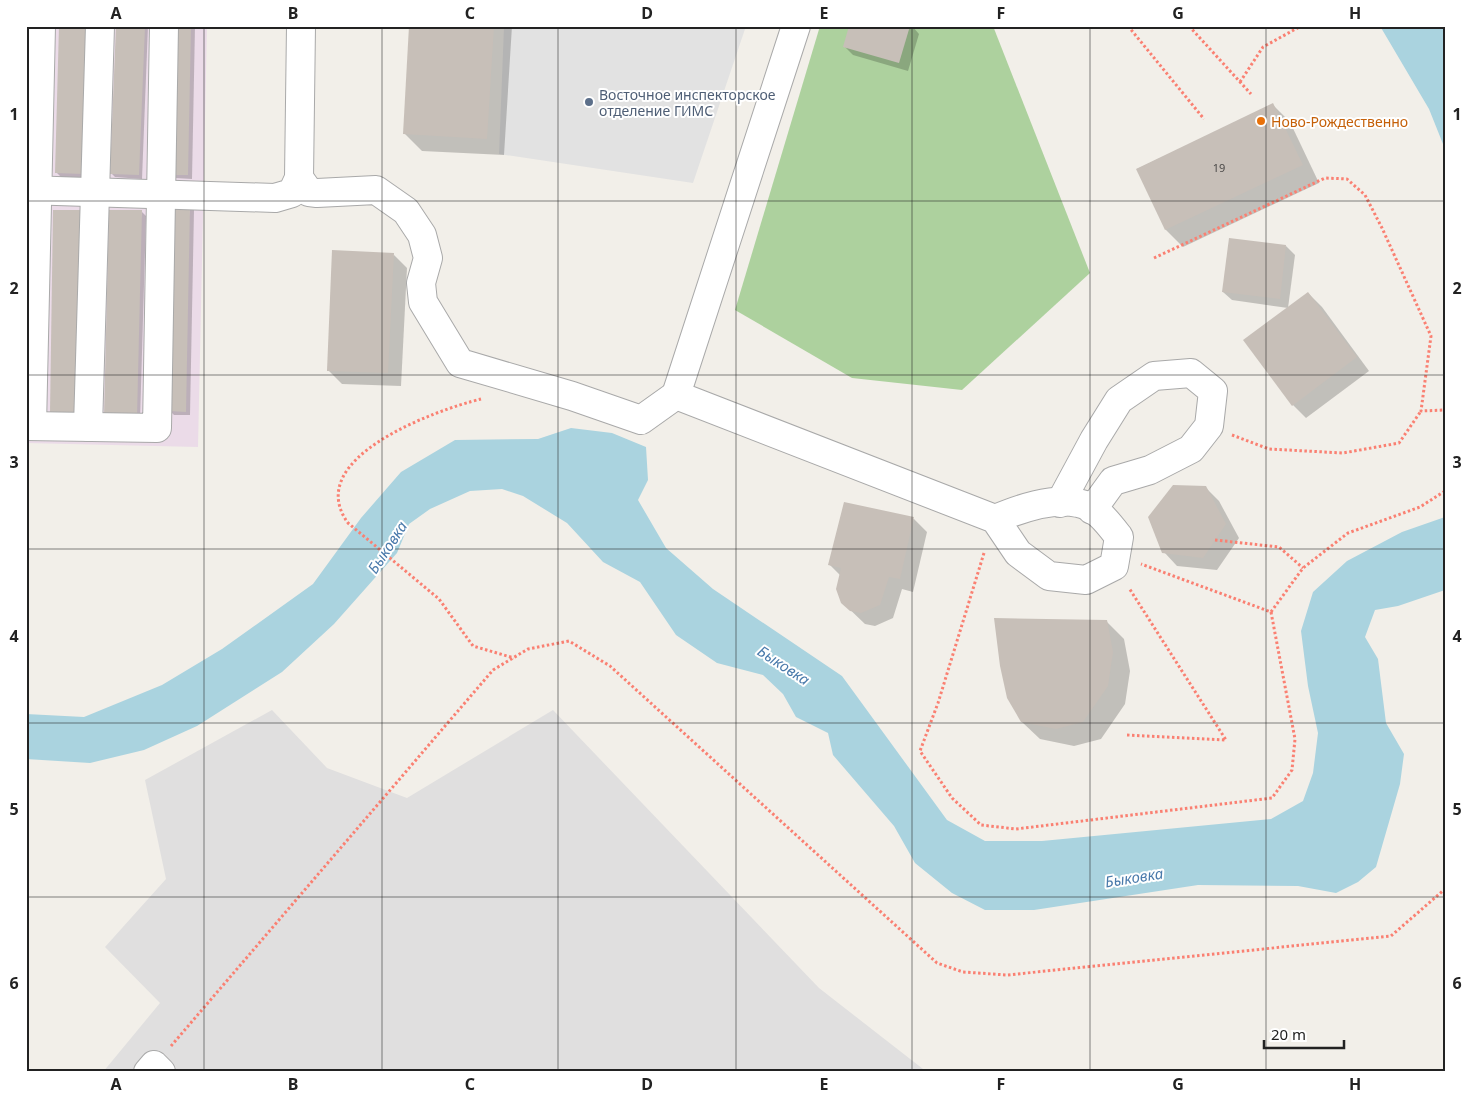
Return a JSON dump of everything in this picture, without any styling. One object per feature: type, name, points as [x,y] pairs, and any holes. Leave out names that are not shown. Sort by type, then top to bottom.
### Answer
[{"type":"lane","points":[[41,26],[32,190],[29,426],[157,428],[164,26]]},
{"type":"lane","points":[[88,427],[100,26]]},
{"type":"lane","points":[[32,190],[275,198],[292,193],[299,178],[300,26]]},
{"type":"lane","points":[[299,178],[309,192],[376,190],[406,211],[422,235],[428,258],[421,283],[423,302],[460,363],[572,396],[641,420],[676,395],[796,26]]},
{"type":"lane","points":[[1060,503],[1094,440],[1119,400],[1154,376],[1191,373],[1213,391],[1209,426],[1191,449],[1150,470],[1113,481],[1092,510]]},
{"type":"lane","points":[[676,395],[995,519],[1018,553],[1049,576],[1086,580],[1115,560],[1119,537],[1104,518],[1079,502],[1022,508],[995,519]]},
{"type":"path","points":[[1128,26],[1204,119]]},
{"type":"path","points":[[1189,26],[1250,94]]},
{"type":"path","points":[[1240,82],[1262,47],[1301,26]]},
{"type":"path","points":[[1154,258],[1325,178],[1347,179],[1365,195],[1431,336],[1421,411],[1399,443],[1343,453],[1268,449],[1209,426]]},
{"type":"path","points":[[488,397],[421,420],[390,434],[354,460],[339,486],[340,513],[348,523],[439,599],[473,646],[514,658]]},
{"type":"path","points":[[1421,411],[1445,410]]},
{"type":"path","points":[[995,519],[938,703],[920,752],[952,798],[981,824],[1016,829],[1272,798],[1292,770],[1295,739],[1271,612],[1303,568],[1348,533],[1420,507],[1445,491]]},
{"type":"path","points":[[1216,540],[1279,547],[1303,568]]},
{"type":"path","points":[[1115,560],[1271,612]]},
{"type":"path","points":[[1115,560],[1226,740],[1127,735]]},
{"type":"path","points":[[155,1070],[493,670],[528,648],[568,641],[610,666],[937,963],[963,972],[1007,975],[1391,936],[1445,889]]},
{"type":"shaded area","points":[[26,26],[207,26],[198,447],[26,443]]},
{"type":"shaded area","points":[[504,26],[746,26],[693,183],[499,154]]},
{"type":"shaded area","points":[[272,710],[327,768],[407,798],[553,710],[819,988],[923,1069],[997,1069],[1003,1072],[103,1072],[160,1003],[105,947],[166,879],[145,780]]},
{"type":"green space","points":[[820,26],[993,26],[1090,273],[962,390],[852,378],[735,310]]},
{"type":"water","points":[[1380,26],[1445,26],[1445,149],[1429,109]]},
{"type":"water","name":"Быковка","points":[[571,428],[612,433],[646,447],[648,480],[638,500],[666,548],[713,589],[842,676],[947,820],[985,841],[1042,841],[1271,819],[1303,801],[1313,773],[1318,733],[1308,686],[1301,631],[1313,592],[1347,561],[1402,532],[1445,517],[1445,590],[1398,606],[1375,610],[1365,637],[1378,659],[1386,723],[1404,754],[1400,784],[1376,867],[1358,882],[1336,893],[1298,886],[1198,885],[1034,910],[985,910],[952,893],[915,863],[894,826],[833,755],[828,733],[796,717],[783,694],[763,675],[717,663],[676,635],[640,582],[603,562],[567,523],[523,496],[502,489],[470,491],[430,509],[409,524],[397,553],[334,624],[282,672],[197,726],[144,750],[90,763],[26,759],[26,714],[84,717],[162,685],[222,649],[313,584],[361,518],[401,472],[455,440],[538,439]]},
{"type":"building","points":[[59,26],[86,26],[83,174],[55,173]]},
{"type":"building","points":[[116,26],[145,26],[139,175],[110,174]]},
{"type":"building","points":[[172,26],[191,26],[188,175],[170,175]]},
{"type":"building","points":[[409,26],[494,26],[487,139],[403,134]]},
{"type":"building","points":[[849,26],[910,26],[899,63],[843,47]]},
{"type":"building","points":[[1273,103],[1303,165],[1165,230],[1136,169]]},
{"type":"building","points":[[173,204],[190,205],[186,412],[169,411]]},
{"type":"building","points":[[53,210],[83,210],[79,414],[50,413]]},
{"type":"building","points":[[109,210],[142,210],[137,417],[104,416]]},
{"type":"building","points":[[1229,238],[1286,245],[1280,299],[1222,292]]},
{"type":"building","points":[[332,250],[394,253],[388,373],[327,371]]},
{"type":"building","points":[[1308,292],[1357,357],[1292,406],[1243,340]]},
{"type":"building","points":[[1173,485],[1206,486],[1226,524],[1203,558],[1162,553],[1148,517]]},
{"type":"building","points":[[844,502],[914,517],[900,579],[889,577],[880,605],[861,613],[850,611],[841,603],[836,589],[841,568],[828,565]]},
{"type":"building","points":[[994,618],[1107,620],[1113,652],[1108,686],[1083,722],[1056,729],[1021,722],[1007,698],[1000,666]]},
{"type":"place","name":"Восточное инспекторское отделение ГИМС","points":[[589,102]]},
{"type":"place","name":"Ново-Рождественно","points":[[1261,121]]}]
